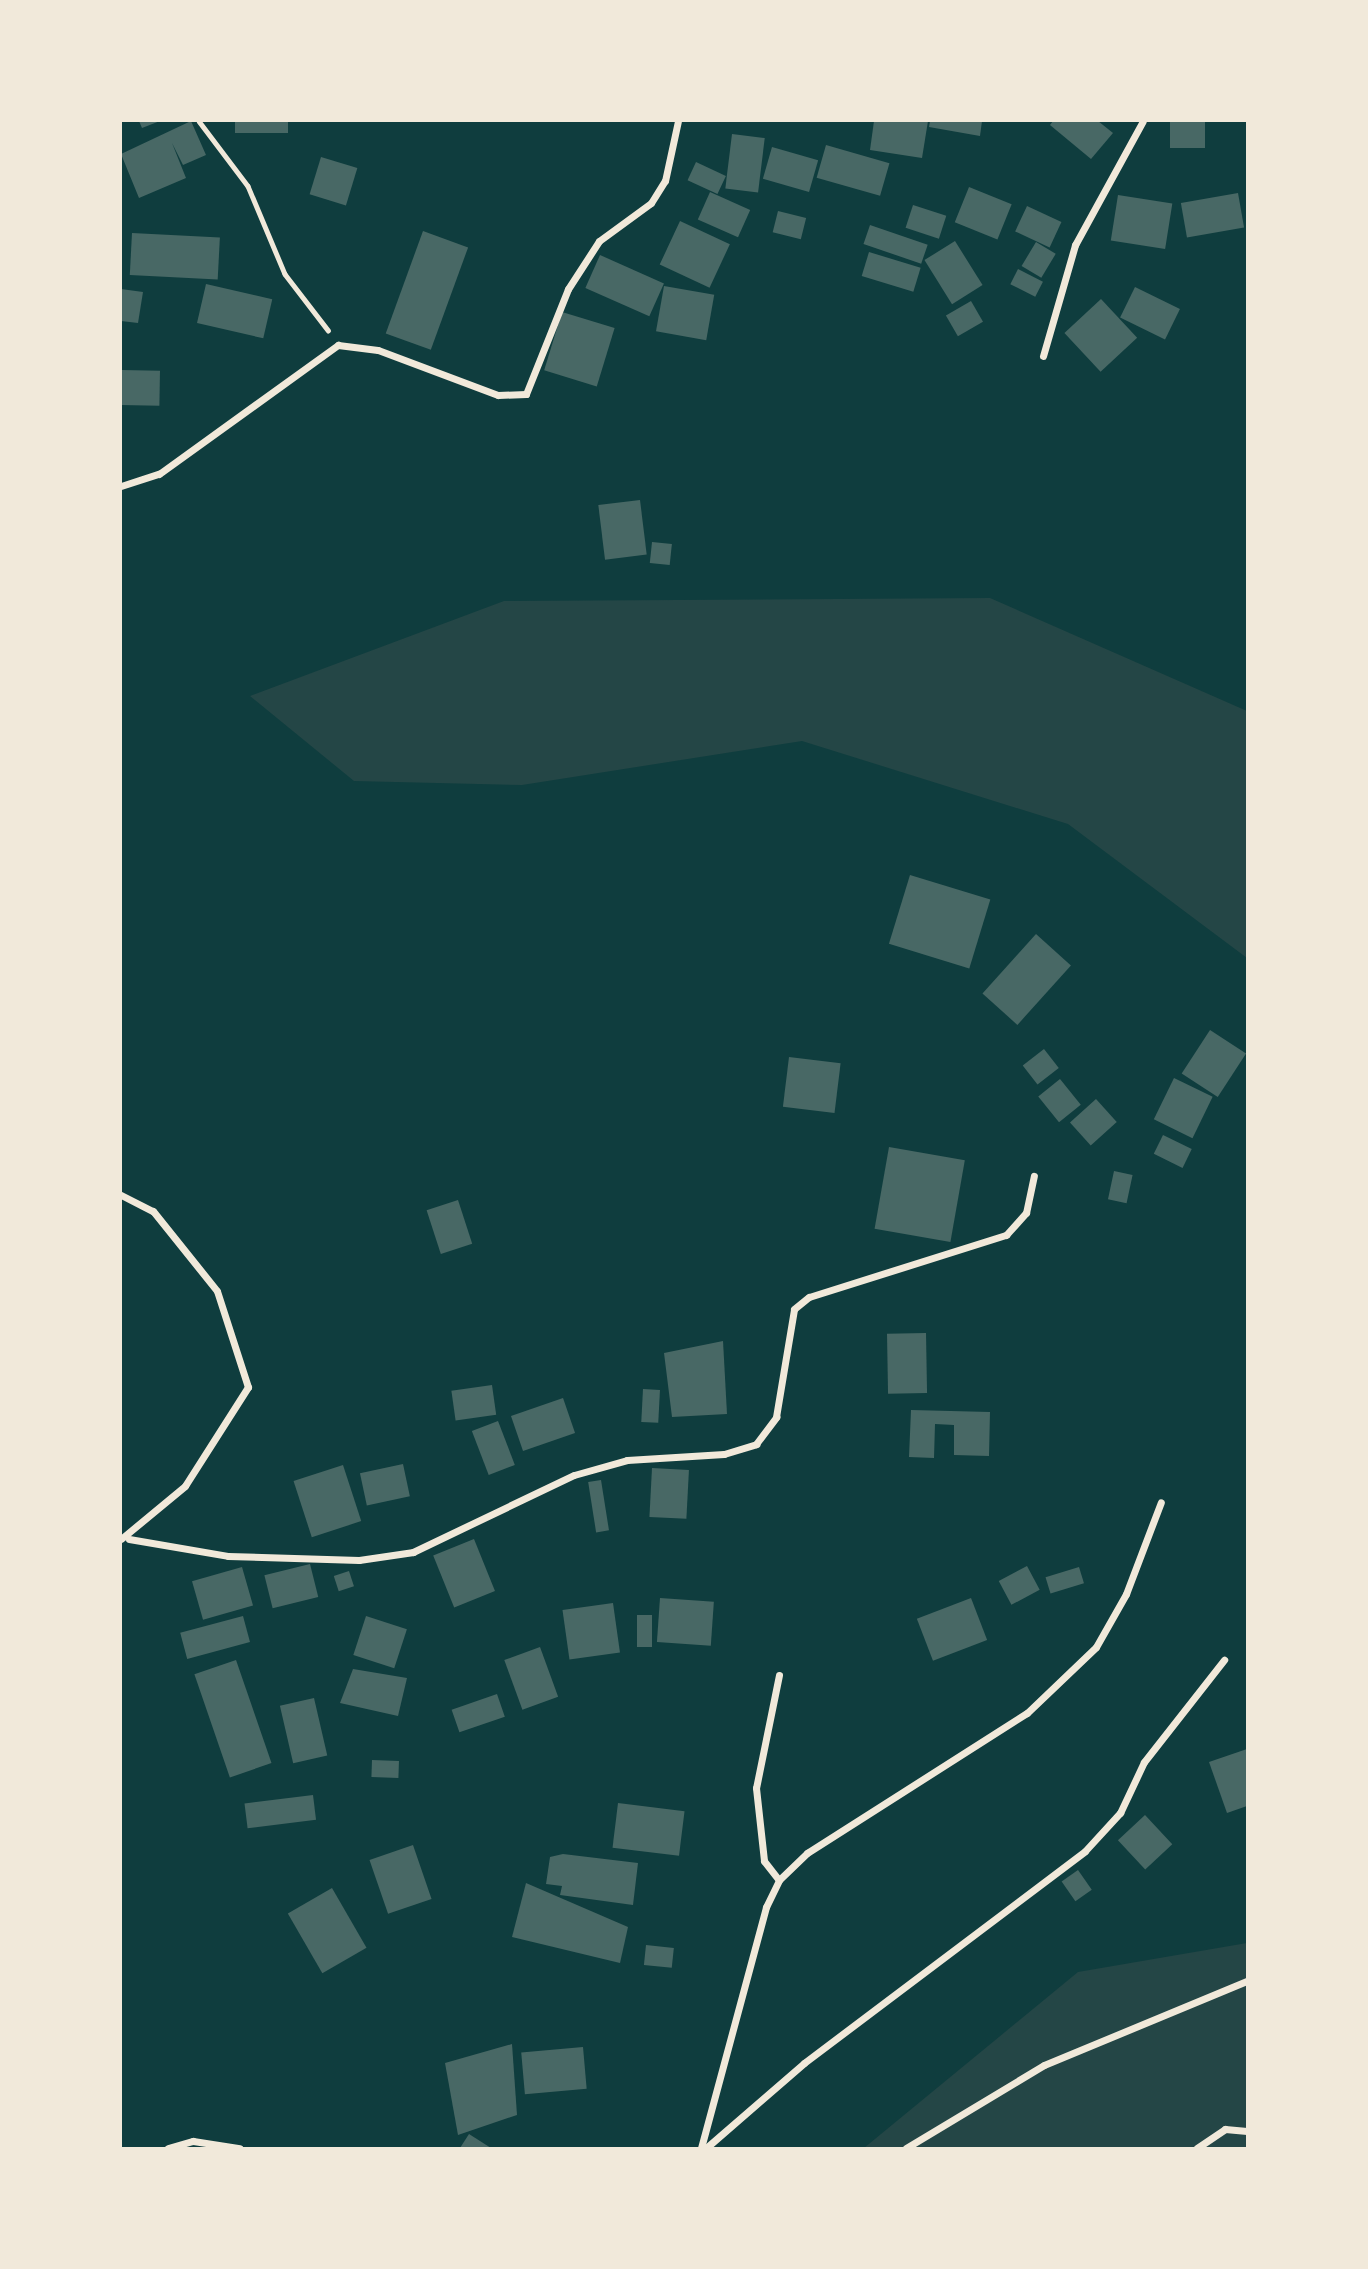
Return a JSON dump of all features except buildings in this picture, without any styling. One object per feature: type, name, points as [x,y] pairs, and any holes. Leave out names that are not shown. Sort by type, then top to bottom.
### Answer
[{"type":"street","points":[[121,486],[159,474],[338,345],[378,349],[498,395],[526,394],[568,289],[599,241],[651,203],[665,181],[678,121]]},
{"type":"street","points":[[1043,356],[1075,245],[1143,121]]},
{"type":"street","points":[[125,1539],[228,1556],[359,1560],[413,1552],[574,1475],[627,1460],[724,1454],[756,1444],[776,1417],[794,1309],[809,1297],[1006,1235],[1026,1213],[1034,1176]]},
{"type":"street","points":[[121,1195],[153,1211],[217,1291],[248,1387],[185,1486],[125,1539]]},
{"type":"street","points":[[701,2148],[766,1907],[779,1880],[807,1853],[1027,1713],[1096,1647],[1126,1594],[1161,1502]]},
{"type":"street","points":[[706,2148],[804,2063],[1085,1851],[1120,1813],[1144,1762],[1224,1660]]},
{"type":"street","points":[[779,1675],[756,1788],[764,1861],[779,1880]]},
{"type":"street","points":[[906,2148],[1044,2065],[1247,1981]]},
{"type":"street","points":[[1197,2148],[1225,2129],[1247,2131]]},
{"type":"street","points":[[168,2148],[193,2141],[239,2148]]},
{"type":"path","points":[[199,121],[248,186],[285,274],[338,345]]},
{"type":"shaded area","points":[[990,598],[1247,711],[1247,958],[1068,824],[802,741],[522,785],[354,781],[250,696],[504,601]]},
{"type":"shaded area","points":[[1247,1943],[1247,2148],[864,2148],[1078,1972]]}]
